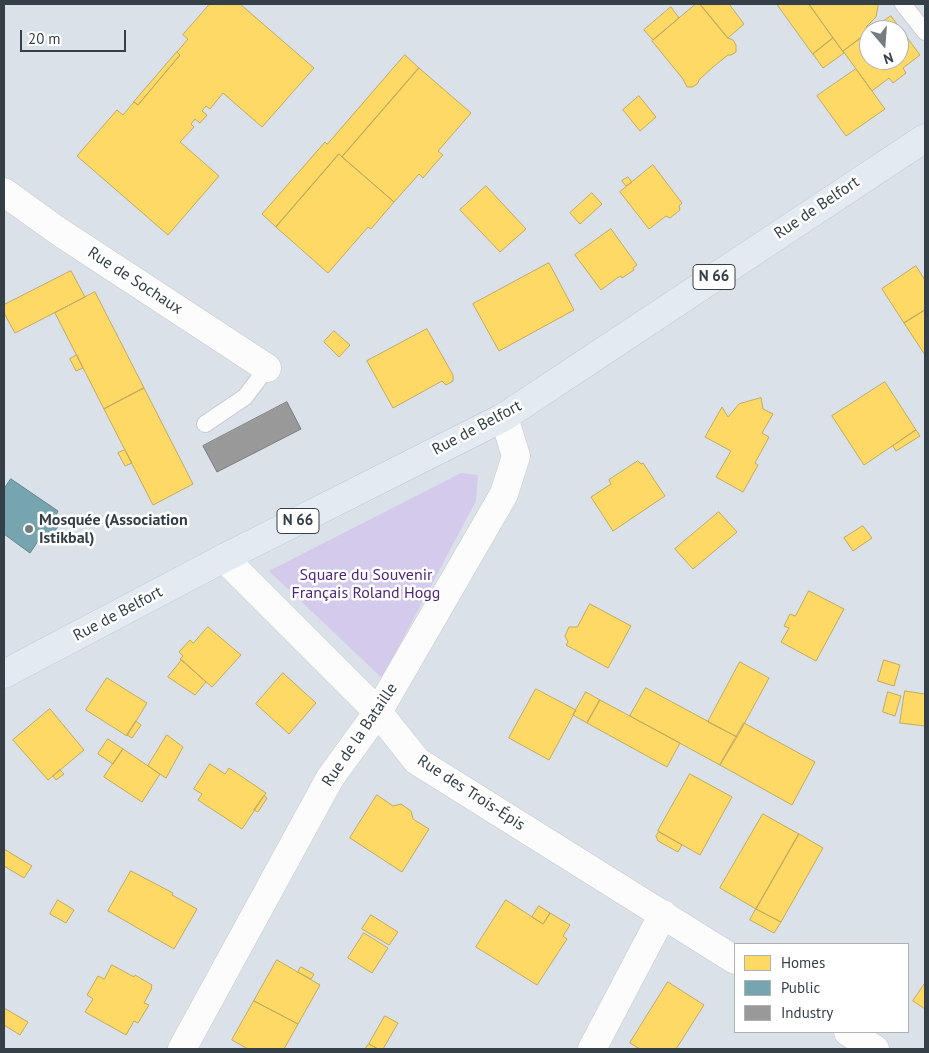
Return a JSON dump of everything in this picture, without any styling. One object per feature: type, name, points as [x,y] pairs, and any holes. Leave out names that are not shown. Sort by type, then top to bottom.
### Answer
[{"type":"main road","name":"Rue de Belfort","points":[[4,674],[224,558],[504,417],[925,138]]},
{"type":"street","name":"Rue de Sochaux","points":[[4,192],[58,231],[267,368]]},
{"type":"street","name":"Rue de la Bataille","points":[[182,1049],[330,778],[378,712],[504,494],[516,456],[504,417]]},
{"type":"street","name":"Rue des Trois-Épis","points":[[224,558],[378,712],[417,761],[734,959]]},
{"type":"street","points":[[592,1049],[663,914]]},
{"type":"street","points":[[850,1033],[875,1049]]},
{"type":"lane","points":[[903,4],[925,32]]},
{"type":"lane","points":[[205,424],[245,397],[267,368]]},
{"type":"shaded area","points":[[4,4],[925,4],[925,1049],[4,1049]]},
{"type":"green space","name":"Square du Souvenir Français Roland Hogg","points":[[461,473],[478,475],[476,501],[382,678],[269,571]]},
{"type":"building: Homes","points":[[210,4],[240,4],[314,68],[262,127],[223,93],[210,109],[206,106],[202,111],[207,115],[200,123],[195,119],[191,124],[194,127],[180,142],[219,176],[168,235],[77,156],[117,110],[123,115],[134,102],[138,105],[180,55],[177,52],[188,39],[183,35]]},
{"type":"building: Homes","points":[[696,4],[700,4],[728,38],[733,40],[736,45],[736,52],[728,55],[713,67],[693,87],[687,87],[683,79],[652,41]]},
{"type":"building: Homes","points":[[700,4],[729,4],[744,24],[728,38]]},
{"type":"building: Homes","points":[[777,4],[809,4],[833,38],[813,54]]},
{"type":"building: Homes","points":[[809,4],[878,4],[876,17],[873,20],[859,20],[859,39],[843,51]]},
{"type":"building: Homes","points":[[671,7],[679,18],[653,40],[644,30]]},
{"type":"building: Homes","points":[[891,16],[894,20],[885,20]]},
{"type":"building: Homes","points":[[833,38],[844,53],[823,68],[813,54]]},
{"type":"building: Homes","points":[[859,39],[859,70],[904,70],[906,73],[893,83],[889,78],[872,91],[843,51]]},
{"type":"building: Homes","points":[[909,40],[920,55],[909,63]]},
{"type":"building: Homes","points":[[177,52],[180,55],[138,105],[134,102]]},
{"type":"building: Homes","points":[[405,55],[419,68],[342,157],[339,154],[276,227],[262,214],[325,142],[327,144]]},
{"type":"building: Homes","points":[[419,68],[471,113],[438,151],[443,155],[423,178],[419,174],[394,202],[342,157]]},
{"type":"building: Homes","points":[[856,69],[885,109],[846,136],[817,96]]},
{"type":"building: Homes","points":[[639,96],[656,117],[640,131],[623,110]]},
{"type":"building: Homes","points":[[339,154],[394,202],[371,229],[368,227],[328,273],[276,227]]},
{"type":"building: Homes","points":[[653,165],[682,203],[679,206],[680,210],[670,218],[666,216],[649,229],[620,192]]},
{"type":"building: Homes","points":[[628,177],[632,182],[626,186],[622,181]]},
{"type":"building: Homes","points":[[486,186],[526,229],[500,252],[460,210]]},
{"type":"building: Homes","points":[[592,193],[602,204],[580,224],[570,213]]},
{"type":"building: Homes","points":[[611,229],[637,265],[633,268],[634,270],[622,278],[621,276],[617,278],[601,290],[575,255]]},
{"type":"building: Homes","points":[[549,263],[574,310],[499,351],[473,304]]},
{"type":"building: Homes","points":[[916,266],[925,280],[925,310],[904,323],[882,289]]},
{"type":"building: Homes","points":[[71,271],[85,297],[15,333],[4,313],[4,305]]},
{"type":"building: Homes","points":[[95,292],[144,388],[104,409],[55,313]]},
{"type":"building: Homes","points":[[925,310],[925,355],[904,323]]},
{"type":"building: Homes","points":[[427,329],[453,375],[453,381],[446,385],[442,381],[393,408],[367,361]]},
{"type":"building: Homes","points":[[334,331],[350,345],[339,357],[324,342]]},
{"type":"building: Homes","points":[[77,355],[83,368],[76,371],[70,359]]},
{"type":"building: Homes","points":[[885,382],[916,430],[864,465],[832,416]]},
{"type":"building: Homes","points":[[144,388],[193,484],[153,505],[104,409]]},
{"type":"building: Homes","points":[[761,398],[763,409],[773,414],[762,433],[769,437],[755,463],[758,465],[743,492],[716,477],[731,451],[705,437],[722,407],[728,417],[739,404]]},
{"type":"building: Homes","points":[[916,430],[920,436],[896,451],[893,446]]},
{"type":"building: Homes","points":[[125,450],[132,463],[125,466],[118,453]]},
{"type":"building: Homes","points":[[638,461],[641,464],[643,463],[665,496],[613,531],[591,497],[611,484],[609,480]]},
{"type":"building: Homes","points":[[719,512],[737,532],[693,569],[675,549]]},
{"type":"building: Homes","points":[[863,526],[872,538],[853,551],[844,538]]},
{"type":"building: Homes","points":[[809,591],[844,609],[816,661],[781,642],[789,628],[784,626],[790,614],[795,616]]},
{"type":"building: Homes","points":[[590,604],[631,626],[608,668],[566,645],[568,642],[565,636],[569,627],[577,627]]},
{"type":"building: Homes","points":[[208,627],[241,655],[212,687],[180,659],[183,656],[179,652],[190,640],[193,643]]},
{"type":"building: Homes","points":[[182,660],[206,682],[195,695],[168,677]]},
{"type":"building: Homes","points":[[884,660],[900,665],[894,686],[878,681]]},
{"type":"building: Homes","points":[[740,662],[769,678],[737,737],[708,722]]},
{"type":"building: Homes","points":[[283,673],[316,703],[289,734],[256,704]]},
{"type":"building: Homes","points":[[107,678],[147,703],[127,736],[86,710]]},
{"type":"building: Homes","points":[[646,688],[737,737],[720,765],[630,716]]},
{"type":"building: Homes","points":[[536,689],[576,710],[549,760],[509,738]]},
{"type":"building: Homes","points":[[905,691],[925,694],[925,726],[900,723]]},
{"type":"building: Homes","points":[[586,692],[600,700],[587,723],[573,715]]},
{"type":"building: Homes","points":[[888,692],[901,696],[895,716],[883,712]]},
{"type":"building: Homes","points":[[600,700],[680,743],[667,767],[587,723]]},
{"type":"building: Homes","points":[[50,709],[84,750],[48,780],[13,740]]},
{"type":"building: Homes","points":[[136,721],[141,725],[132,738],[127,735]]},
{"type":"building: Homes","points":[[744,723],[815,762],[792,805],[720,765]]},
{"type":"building: Homes","points":[[167,735],[183,747],[166,778],[148,766]]},
{"type":"building: Homes","points":[[108,739],[123,749],[113,764],[98,754]]},
{"type":"building: Homes","points":[[123,749],[160,774],[142,802],[104,777]]},
{"type":"building: Homes","points":[[210,764],[225,774],[229,768],[266,793],[242,829],[198,800],[202,794],[194,789]]},
{"type":"building: Homes","points":[[60,770],[64,774],[56,780],[53,776]]},
{"type":"building: Homes","points":[[690,774],[732,797],[700,855],[658,831]]},
{"type":"building: Homes","points":[[377,795],[393,806],[401,804],[411,811],[413,819],[429,829],[402,872],[350,838]]},
{"type":"building: Homes","points":[[264,796],[267,798],[258,812],[254,810]]},
{"type":"building: Homes","points":[[763,814],[799,834],[756,909],[720,888]]},
{"type":"building: Homes","points":[[659,832],[682,845],[678,852],[658,841],[656,836]]},
{"type":"building: Homes","points":[[799,834],[823,848],[781,922],[756,909]]},
{"type":"building: Homes","points":[[4,849],[32,866],[24,878],[4,866]]},
{"type":"building: Homes","points":[[131,871],[173,893],[172,895],[197,909],[174,949],[108,911]]},
{"type":"building: Homes","points":[[58,900],[74,910],[66,923],[50,914]]},
{"type":"building: Homes","points":[[506,900],[543,924],[550,913],[570,925],[563,936],[567,939],[537,985],[476,947]]},
{"type":"building: Homes","points":[[539,906],[550,913],[543,924],[532,917]]},
{"type":"building: Homes","points":[[756,909],[781,922],[774,933],[750,920]]},
{"type":"building: Homes","points":[[371,915],[398,932],[389,945],[362,929]]},
{"type":"building: Homes","points":[[364,933],[388,948],[372,973],[348,958]]},
{"type":"building: Homes","points":[[277,960],[320,985],[298,1024],[254,1001]]},
{"type":"building: Homes","points":[[112,965],[152,985],[144,1003],[149,1005],[138,1023],[134,1021],[126,1035],[85,1012],[93,999],[87,995],[98,976],[104,979]]},
{"type":"building: Homes","points":[[301,967],[314,974],[311,979],[298,972]]},
{"type":"building: Homes","points":[[668,982],[704,1005],[676,1049],[640,1049],[630,1043]]},
{"type":"building: Homes","points":[[925,983],[925,1009],[913,1001]]},
{"type":"building: Homes","points":[[254,1001],[298,1024],[284,1049],[248,1049],[232,1040]]},
{"type":"building: Homes","points":[[4,1008],[28,1022],[20,1035],[4,1025]]},
{"type":"building: Homes","points":[[385,1016],[398,1023],[383,1049],[378,1049],[369,1044]]},
{"type":"building: Homes","points":[[369,1044],[378,1049],[365,1049]]},
{"type":"building: Public","points":[[11,479],[58,511],[56,515],[61,518],[61,522],[53,534],[48,535],[44,532],[30,553],[4,534],[4,489]]},
{"type":"building: Industry","points":[[287,402],[301,429],[217,472],[203,446]]},
{"type":"place","name":"Mosquée (Association Istikbal)","points":[[29,529]]}]
